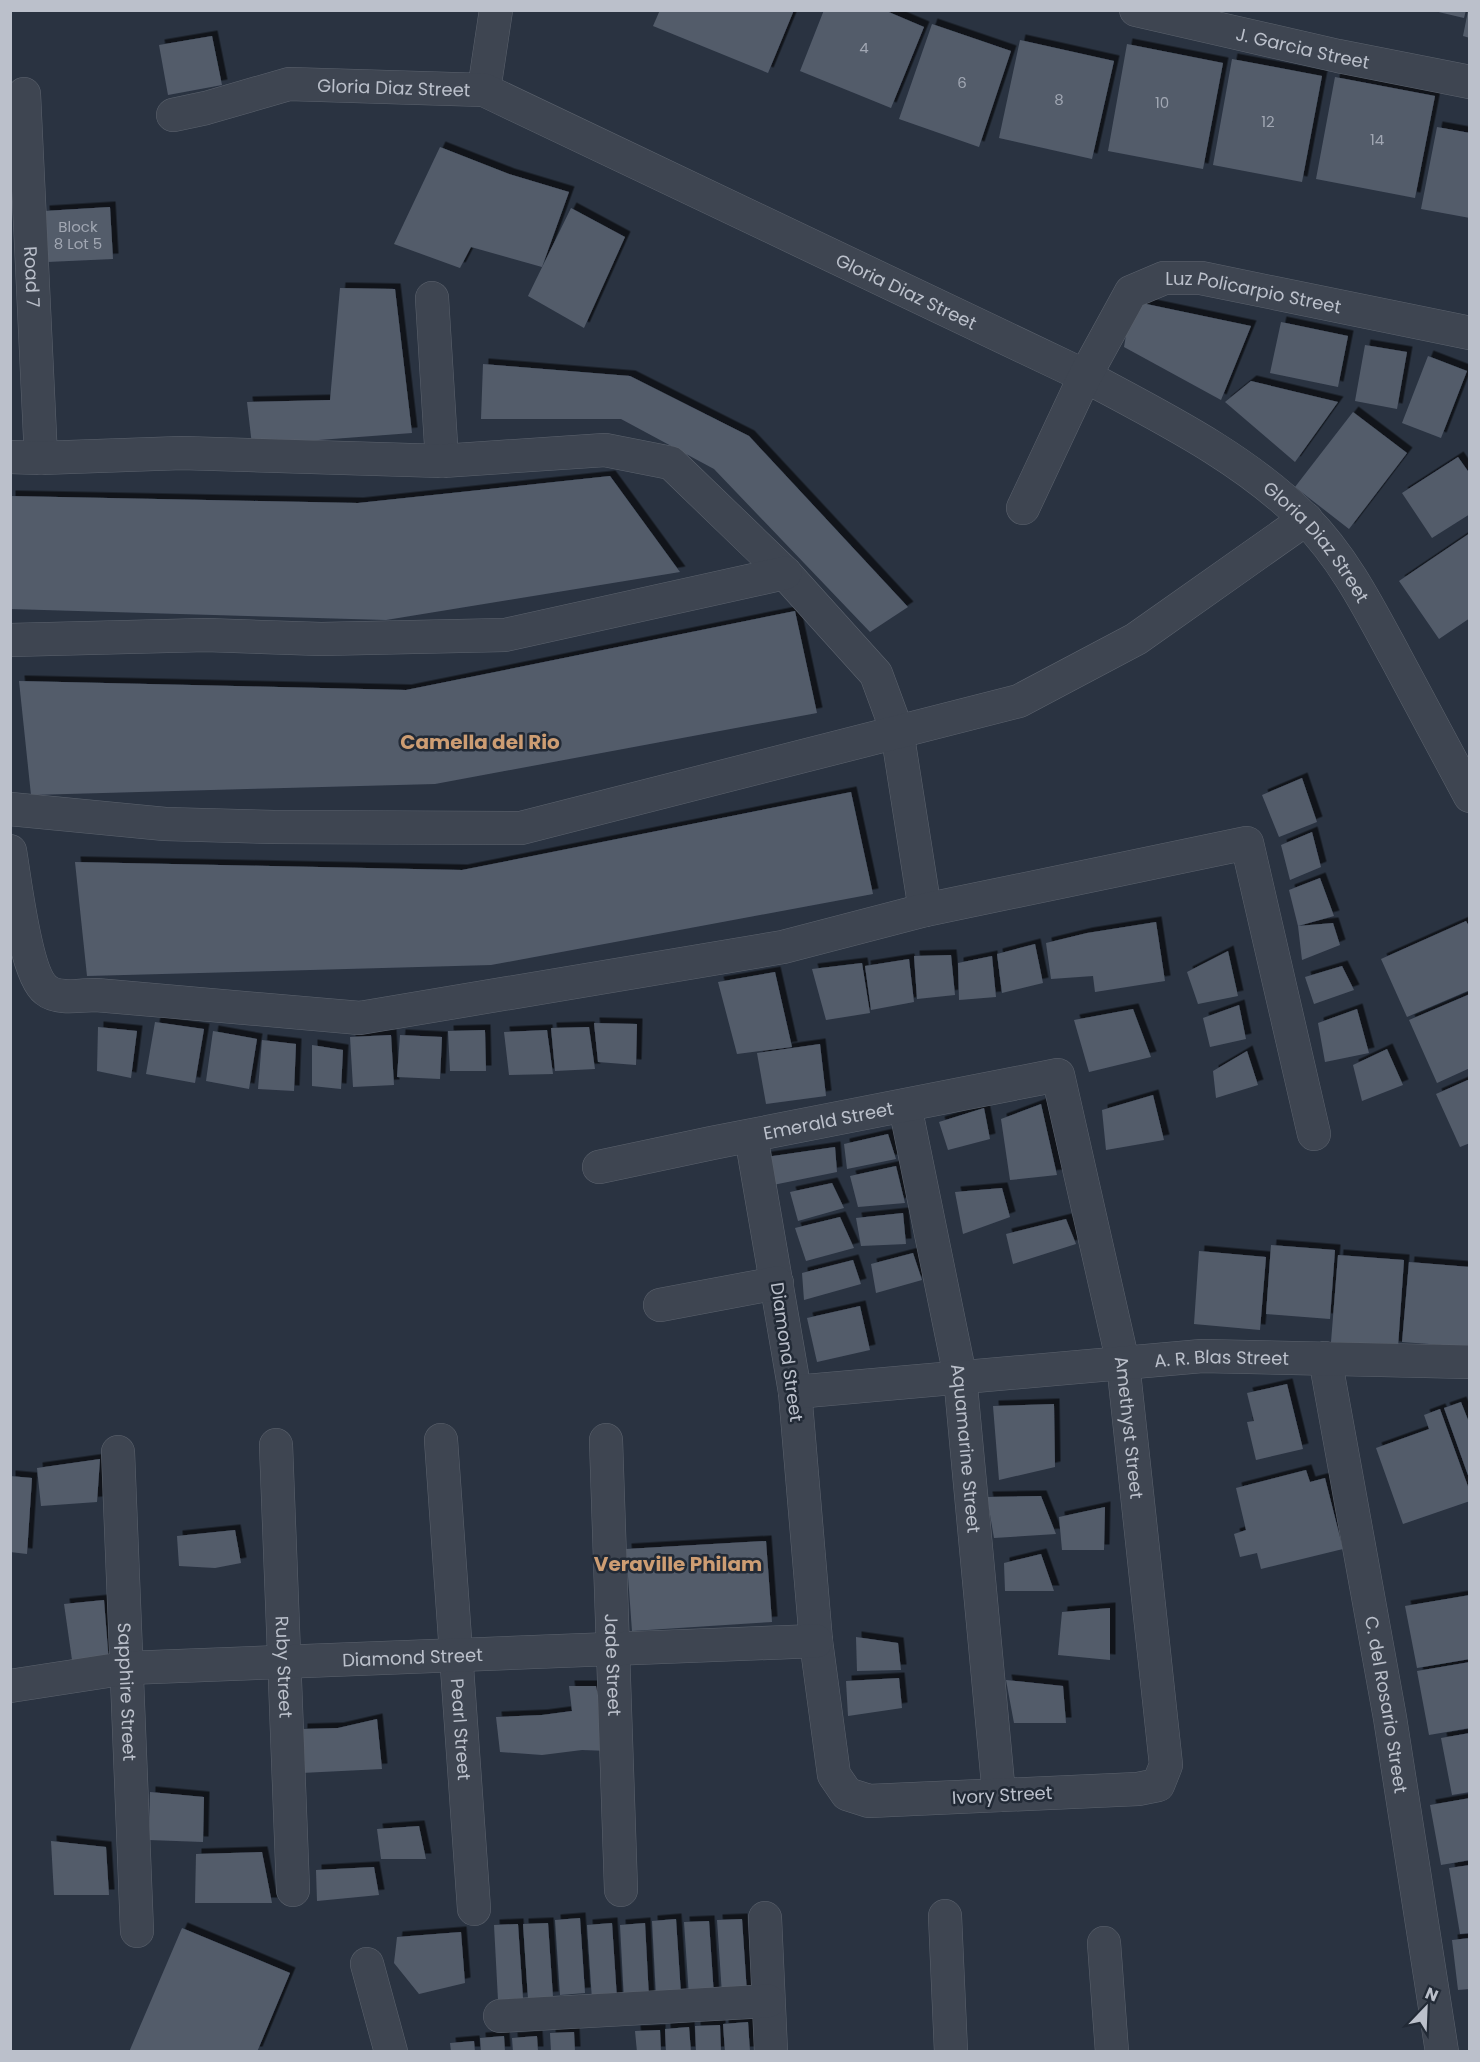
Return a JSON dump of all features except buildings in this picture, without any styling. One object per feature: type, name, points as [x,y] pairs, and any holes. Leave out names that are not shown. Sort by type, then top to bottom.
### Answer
[{"type":"street","points":[[484,90],[496,10]]},
{"type":"street","name":"J. Garcia Street","points":[[1136,10],[1338,56],[1470,82]]},
{"type":"street","name":"Gloria Diaz Street","points":[[173,115],[289,84],[484,90],[1085,376],[1172,423],[1252,474],[1306,519],[1340,561],[1366,603],[1470,796]]},
{"type":"street","name":"Road 7","points":[[24,94],[26,457]]},
{"type":"street","name":"Luz Policarpio Street","points":[[1023,508],[1085,376],[1131,292],[1164,278],[1201,278],[1470,333]]},
{"type":"street","points":[[432,298],[442,461]]},
{"type":"street","points":[[26,457],[182,453],[442,461],[605,450],[671,463],[785,573],[876,674],[897,731],[925,910]]},
{"type":"street","points":[[10,809],[165,824],[521,828],[1019,701],[1136,639],[1306,519]]},
{"type":"street","points":[[10,640],[206,636],[321,639],[505,635],[785,573]]},
{"type":"street","points":[[10,851],[23,935],[39,982],[46,990],[57,995],[96,995],[360,1018],[783,947],[925,910],[1247,843],[1314,1134]]},
{"type":"street","name":"Emerald Street","points":[[599,1167],[1058,1075]]},
{"type":"street","name":"Amethyst Street","points":[[1058,1075],[1124,1363],[1166,1765],[1158,1785]]},
{"type":"street","name":"Aquamarine Street","points":[[905,1106],[960,1376],[999,1796]]},
{"type":"street","name":"Diamond Street","points":[[751,1136],[795,1392],[816,1641],[834,1775],[847,1794]]},
{"type":"street","points":[[660,1305],[777,1283]]},
{"type":"street","name":"A. R. Blas Street","points":[[795,1392],[1202,1356],[1470,1362]]},
{"type":"street","name":"C. del Rosario Street","points":[[1325,1358],[1390,1718],[1442,2052]]},
{"type":"street","name":"Pearl Street","points":[[441,1440],[474,1909]]},
{"type":"street","name":"Jade Street","points":[[606,1440],[621,1890]]},
{"type":"street","name":"Ruby Street","points":[[276,1445],[293,1890]]},
{"type":"street","name":"Sapphire Street","points":[[118,1452],[137,1930]]},
{"type":"street","name":"Diamond Street","points":[[10,1686],[127,1668],[816,1641]]},
{"type":"street","name":"Ivory Street","points":[[847,1794],[869,1801],[1138,1789],[1158,1785]]},
{"type":"street","points":[[945,1916],[951,2052]]},
{"type":"street","points":[[765,1918],[771,2052]]},
{"type":"street","points":[[1104,1943],[1112,2052]]},
{"type":"street","points":[[367,1964],[391,2052]]},
{"type":"street","points":[[500,2016],[768,2001]]},
{"type":"district","name":"Camella del Rio","points":[[480,742]]},
{"type":"district","name":"Veraville Philam","points":[[678,1564]]}]
